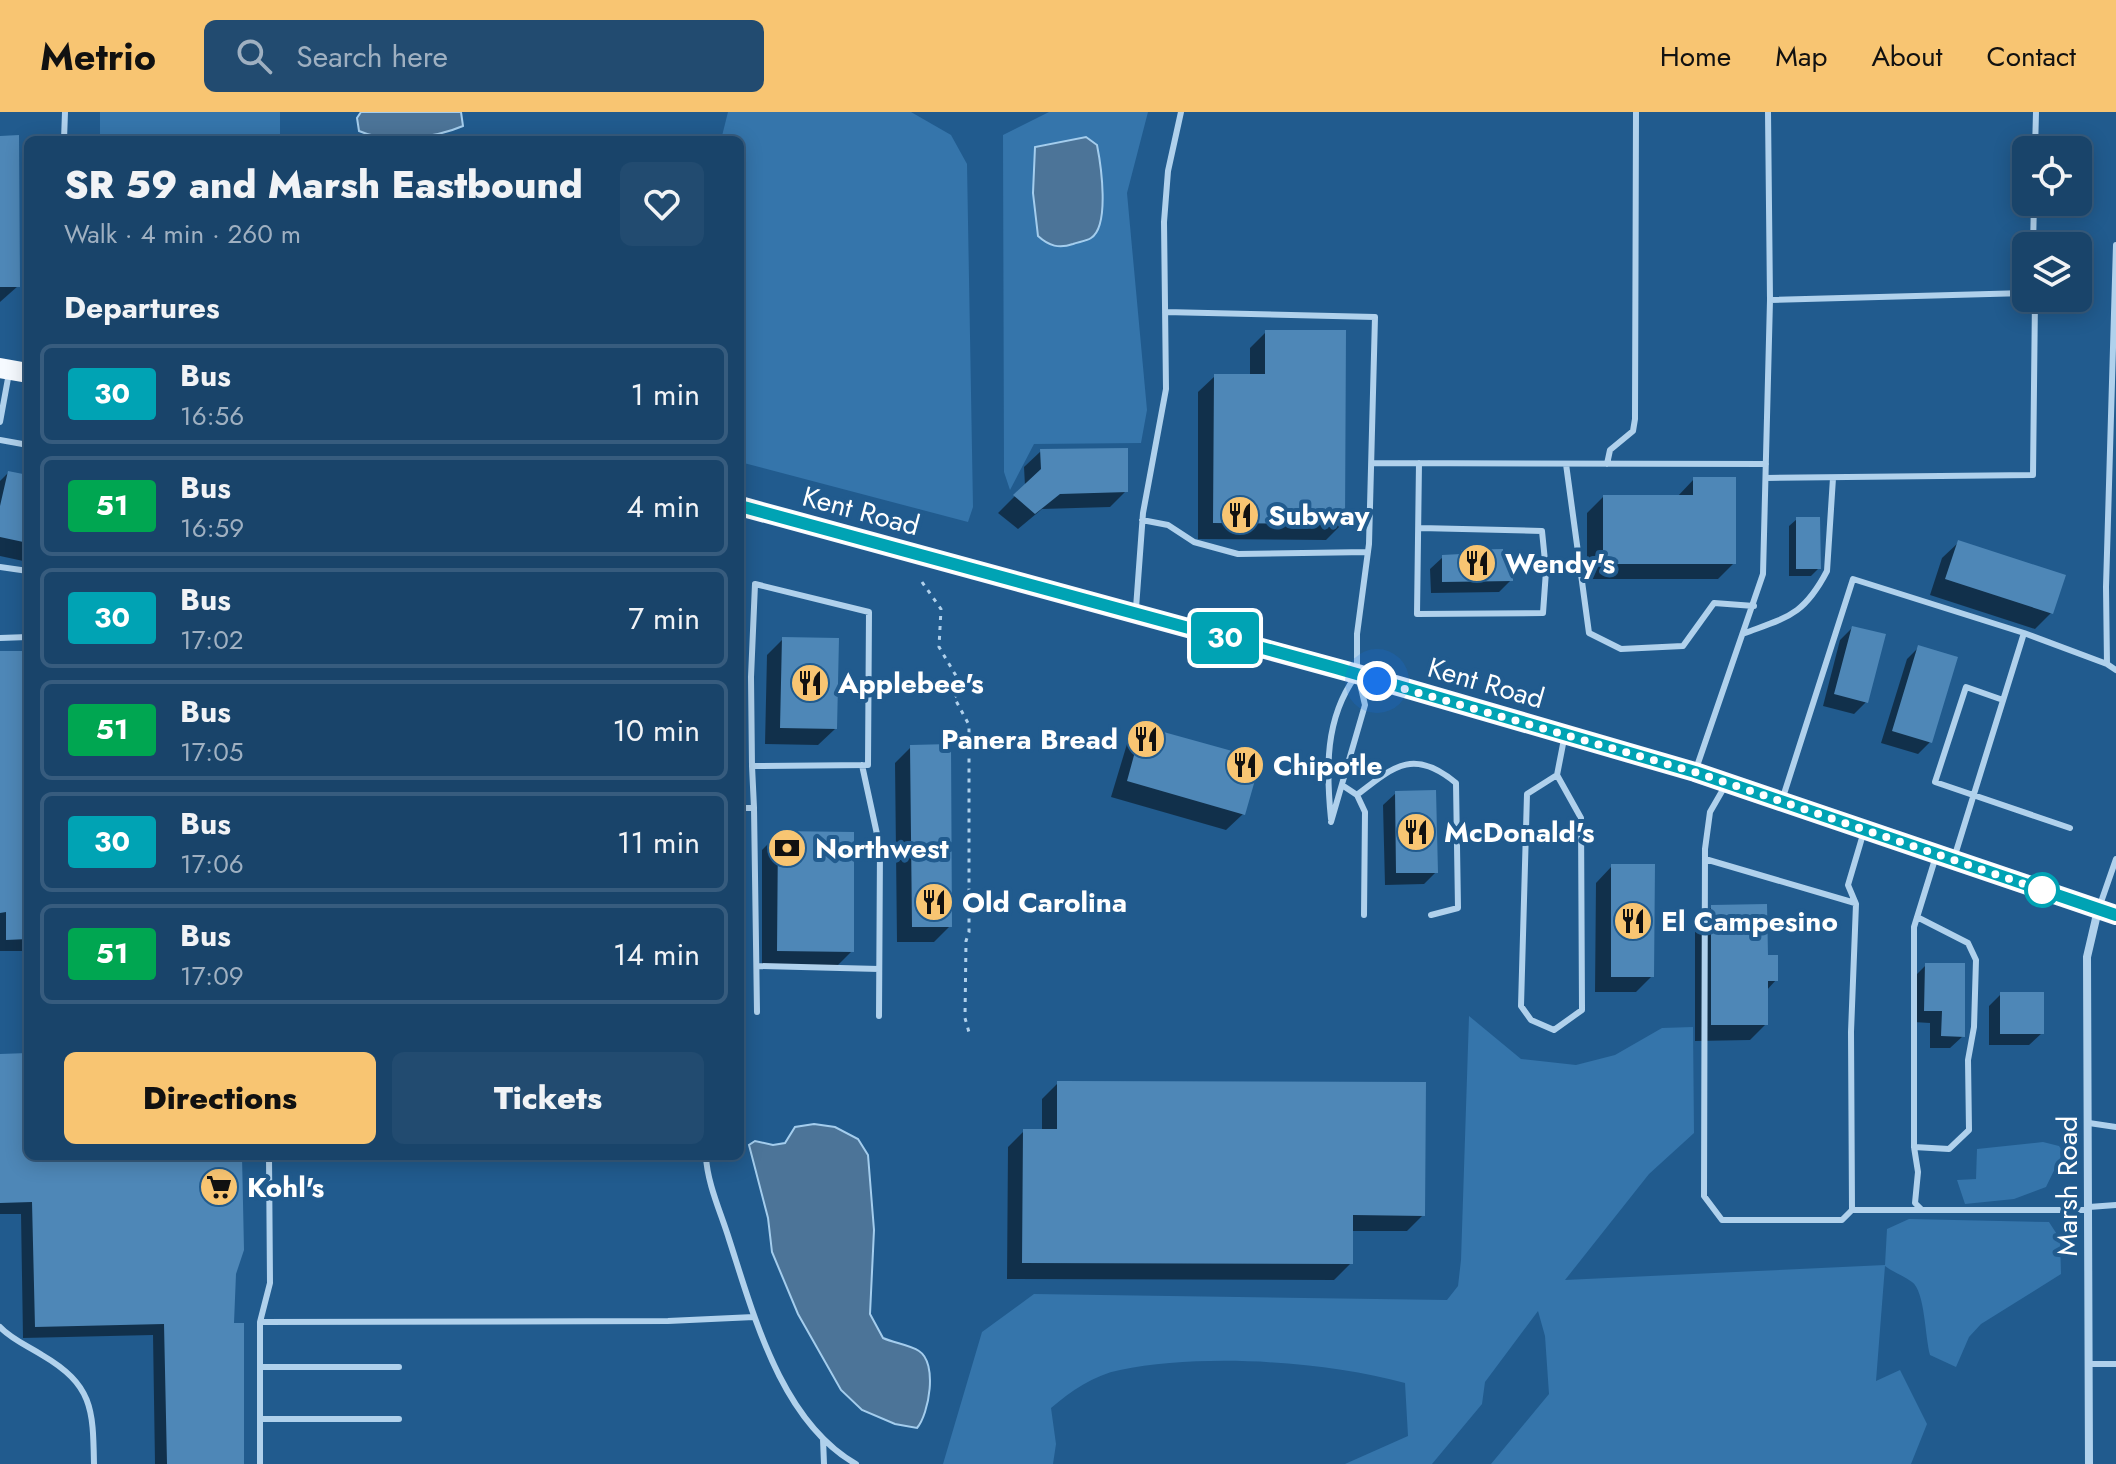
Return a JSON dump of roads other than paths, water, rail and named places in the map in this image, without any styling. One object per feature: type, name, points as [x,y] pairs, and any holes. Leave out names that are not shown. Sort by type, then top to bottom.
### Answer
[{"type":"main road","name":"Kent Road","points":[[744,507],[1357,674],[1695,772],[2107,912]]},
{"type":"street","name":"Marsh Road","points":[[2089,1464],[2087,957],[2107,912]]},
{"type":"lane","points":[[64,136],[65,112]]},
{"type":"lane","points":[[1135,614],[1142,520],[1166,389],[1168,171],[1181,112]]},
{"type":"lane","points":[[1607,464],[1610,450],[1633,431],[1635,419],[1636,112]]},
{"type":"lane","points":[[1695,772],[1763,574],[1770,300],[1768,112]]},
{"type":"lane","points":[[2035,136],[2036,112]]},
{"type":"lane","points":[[2107,664],[2106,572],[2116,245]]},
{"type":"lane","points":[[1770,300],[2012,293]]},
{"type":"lane","points":[[1165,312],[1375,317],[1368,552],[1357,634],[1357,674],[1365,705],[1331,822],[1326,766],[1340,698],[1357,674]]},
{"type":"lane","points":[[1766,478],[2033,475],[2035,312]]},
{"type":"lane","points":[[0,422],[12,370]]},
{"type":"lane","points":[[0,440],[24,444]]},
{"type":"lane","points":[[1373,463],[1766,464]]},
{"type":"lane","points":[[1419,463],[1417,614],[1543,613],[1546,571],[1542,531],[1420,528]]},
{"type":"lane","points":[[1566,464],[1589,633],[1621,649],[1683,646],[1714,603],[1754,606]]},
{"type":"lane","points":[[1745,633],[1797,614],[1820,584],[1827,571],[1833,478]]},
{"type":"lane","points":[[1142,520],[1168,525],[1194,542],[1238,554],[1368,552]]},
{"type":"lane","points":[[0,567],[24,570]]},
{"type":"lane","points":[[1782,801],[1853,579],[2024,633],[2116,670]]},
{"type":"lane","points":[[752,766],[868,765],[869,612],[755,584],[751,677],[752,766],[757,966],[757,1012]]},
{"type":"lane","points":[[1922,1210],[1915,1203],[1918,1172],[1914,1147],[1914,927],[1973,795],[2024,633]]},
{"type":"lane","points":[[0,638],[24,637]]},
{"type":"lane","points":[[744,677],[751,677]]},
{"type":"lane","points":[[2003,700],[1966,687],[1935,782],[2070,828]]},
{"type":"lane","points":[[1557,775],[1527,794],[1521,1006],[1531,1020],[1554,1030],[1582,1010],[1581,818],[1557,775],[1565,735]]},
{"type":"lane","points":[[1357,795],[1390,769],[1413,762],[1438,768],[1456,783],[1458,908],[1431,915]]},
{"type":"lane","points":[[862,765],[880,848],[879,1016]]},
{"type":"lane","points":[[1726,783],[1710,812],[1705,859],[1704,1196],[1722,1220],[1842,1220],[1852,1210],[2089,1208],[2116,1205]]},
{"type":"lane","points":[[1342,785],[1357,795],[1365,812],[1364,915]]},
{"type":"lane","points":[[744,808],[754,808]]},
{"type":"lane","points":[[1852,1210],[1851,1032],[1856,904],[1848,885],[1865,829]]},
{"type":"lane","points":[[1705,859],[1856,904]]},
{"type":"lane","points":[[2107,912],[2116,859]]},
{"type":"lane","points":[[1914,1147],[1949,1149],[1969,1130],[1968,1060],[1974,1027],[1976,960],[1968,943],[1917,917]]},
{"type":"lane","points":[[757,966],[879,969]]},
{"type":"lane","points":[[2089,1123],[2116,1127]]},
{"type":"lane","points":[[260,1464],[260,1322],[270,1283],[269,1160]]},
{"type":"lane","points":[[707,1160],[754,1317],[780,1379],[832,1450],[856,1464]]},
{"type":"lane","points":[[260,1322],[678,1321],[754,1317]]},
{"type":"lane","points":[[0,1327],[58,1364],[81,1385],[93,1409],[94,1464]]},
{"type":"lane","points":[[2089,1364],[2116,1364]]},
{"type":"lane","points":[[260,1367],[399,1367]]},
{"type":"lane","points":[[260,1419],[399,1419]]},
{"type":"lane","points":[[823,1439],[824,1464]]},
{"type":"place","name":"Subway","points":[[1240,515]]},
{"type":"place","name":"Wendy's","points":[[1477,563]]},
{"type":"place","name":"Applebee's","points":[[810,683]]},
{"type":"place","name":"Panera Bread","points":[[1146,739]]},
{"type":"place","name":"Chipotle","points":[[1245,765]]},
{"type":"place","name":"McDonald's","points":[[1416,832]]},
{"type":"place","name":"Northwest","points":[[787,848]]},
{"type":"place","name":"Old Carolina","points":[[934,902]]},
{"type":"place","name":"El Campesino","points":[[1633,921]]},
{"type":"place","name":"Kohl's","points":[[219,1187]]}]
